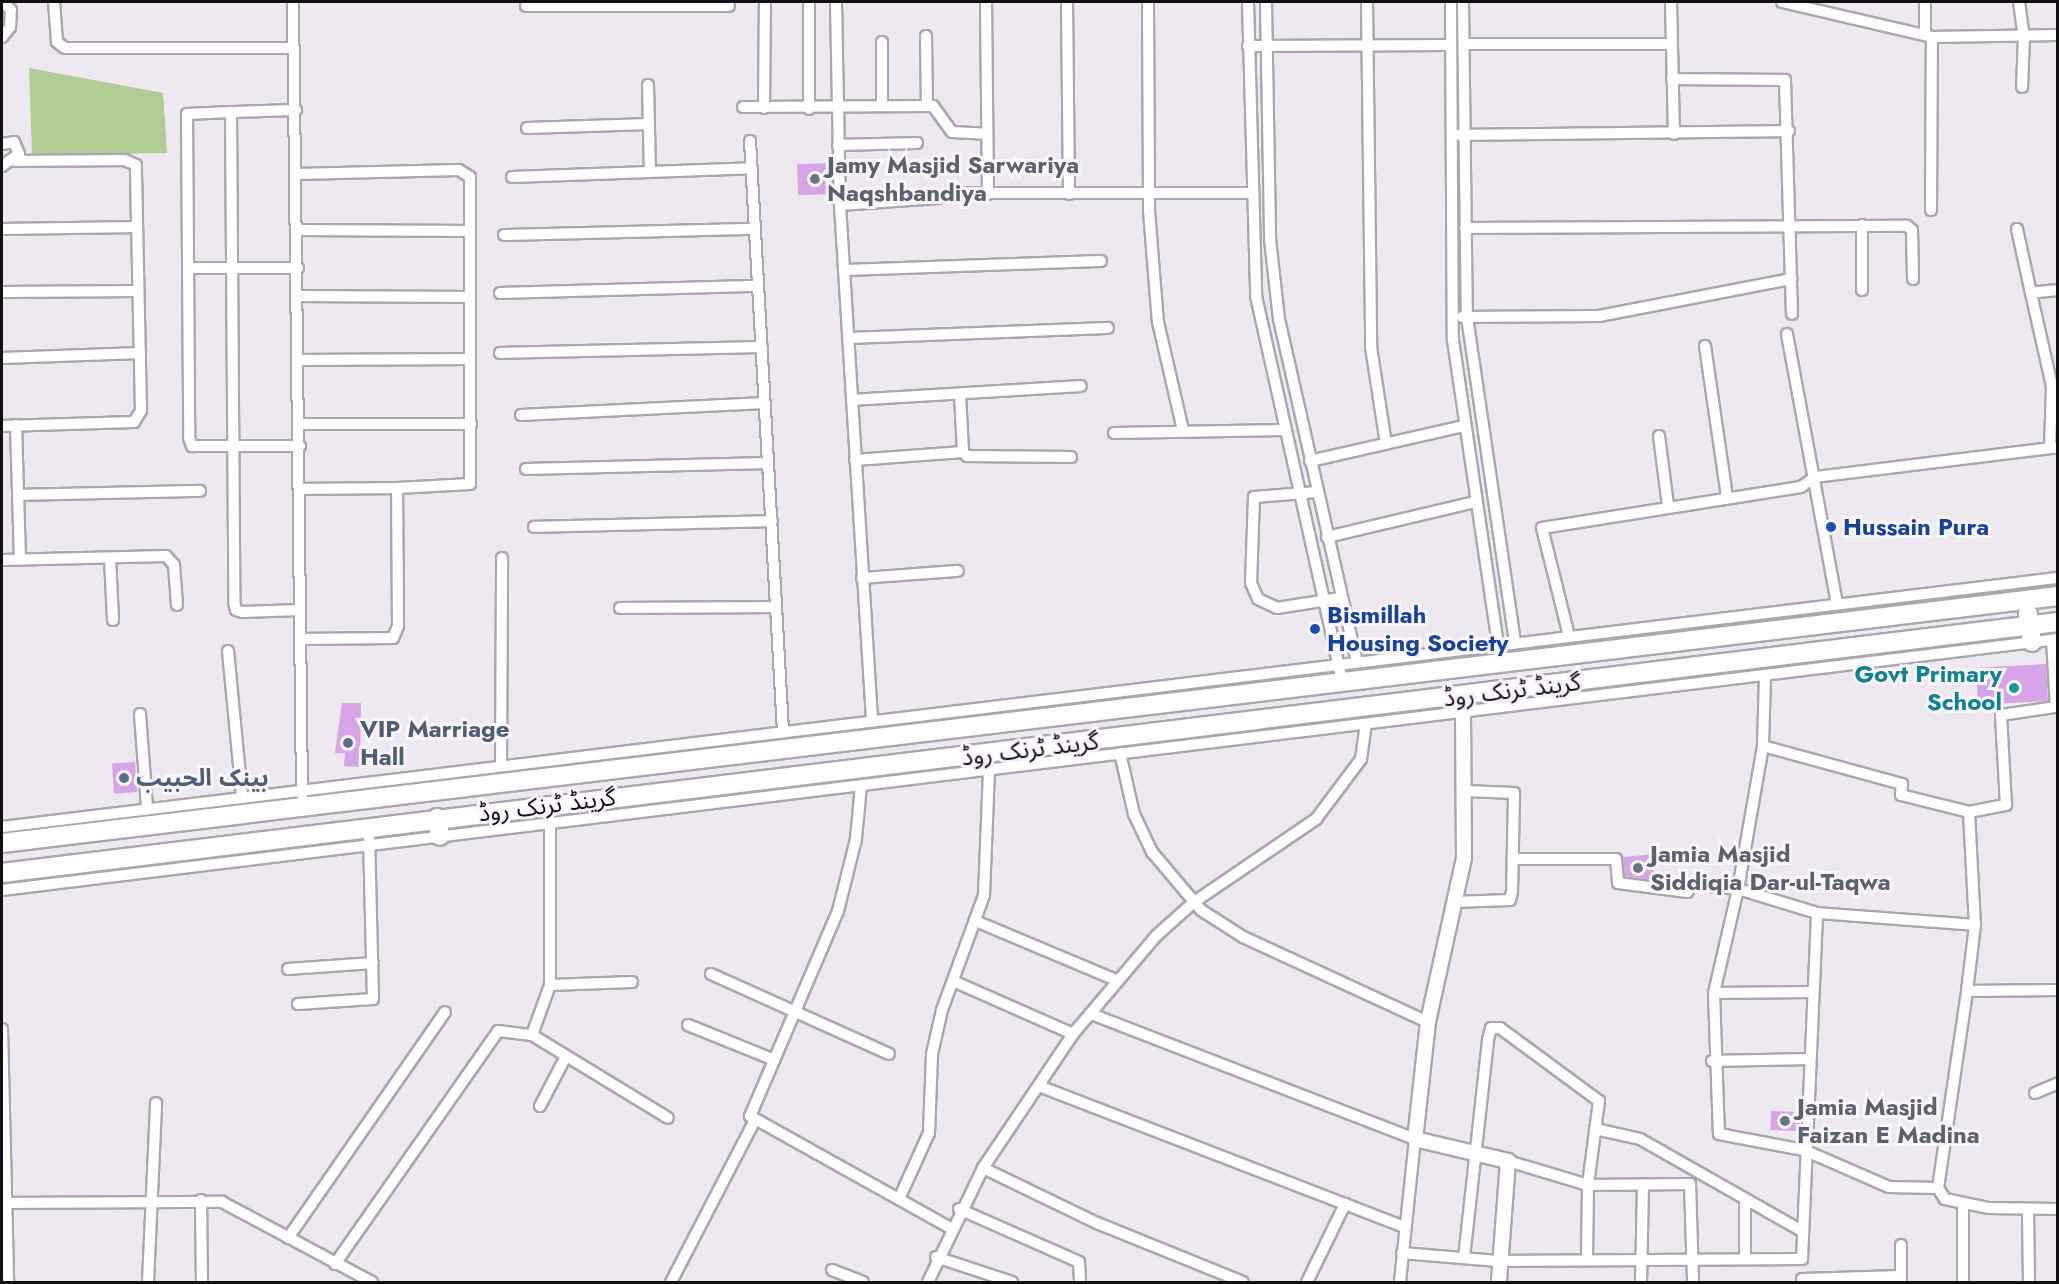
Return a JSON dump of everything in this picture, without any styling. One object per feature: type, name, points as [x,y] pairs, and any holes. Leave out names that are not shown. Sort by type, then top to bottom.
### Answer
[{"type":"highway","name":"گرینڈ ٹرنک روڈ","points":[[2,843],[303,798],[400,796],[1165,705],[1342,681],[1499,654],[2026,600],[2049,591]]},
{"type":"highway","points":[[2026,600],[2031,634]]},
{"type":"highway","name":"گرینڈ ٹرنک روڈ","points":[[2,873],[368,836],[403,822],[439,827],[1123,746],[2031,634],[2058,622]]},
{"type":"highway","points":[[1123,710],[1123,746]]},
{"type":"highway","points":[[400,796],[403,822]]},
{"type":"street","points":[[2,37],[10,27],[11,10],[3,2]]},
{"type":"street","points":[[54,2],[57,42],[65,48],[294,48]]},
{"type":"street","points":[[292,2],[299,296],[303,798]]},
{"type":"street","points":[[764,108],[765,2]]},
{"type":"street","points":[[809,2],[809,109]]},
{"type":"street","points":[[836,2],[840,205],[872,720]]},
{"type":"street","points":[[986,2],[988,194]]},
{"type":"street","points":[[1067,2],[1069,194]]},
{"type":"street","points":[[1148,2],[1150,193],[1158,322],[1183,430]]},
{"type":"street","points":[[1248,2],[1250,193],[1256,297],[1342,681]]},
{"type":"street","points":[[1266,2],[1274,281],[1310,461],[1340,598],[1357,661]]},
{"type":"street","points":[[1367,2],[1371,346],[1386,444]]},
{"type":"street","points":[[1451,2],[1453,317],[1464,426],[1499,654]]},
{"type":"street","points":[[1463,2],[1467,317],[1515,643]]},
{"type":"street","points":[[1671,2],[1674,134]]},
{"type":"street","points":[[1782,2],[1929,36],[2058,34]]},
{"type":"street","points":[[1925,2],[1929,36],[1931,210]]},
{"type":"street","points":[[2019,2],[2024,36],[2022,87]]},
{"type":"street","points":[[526,6],[547,4],[729,6]]},
{"type":"street","points":[[926,36],[927,106]]},
{"type":"street","points":[[882,42],[882,106]]},
{"type":"street","points":[[1464,44],[1671,44]]},
{"type":"street","points":[[1248,46],[1451,45]]},
{"type":"street","points":[[1672,79],[1785,80],[1789,131],[1792,314]]},
{"type":"street","points":[[648,85],[650,172]]},
{"type":"street","points":[[743,107],[809,109],[927,106],[939,108],[943,125],[952,132],[987,134]]},
{"type":"street","points":[[296,110],[187,114],[190,444],[300,446]]},
{"type":"street","points":[[231,112],[236,610],[300,610]]},
{"type":"street","points":[[527,128],[649,124]]},
{"type":"street","points":[[1452,135],[1789,131]]},
{"type":"street","points":[[750,141],[783,731]]},
{"type":"street","points":[[2,144],[14,142],[15,161]]},
{"type":"street","points":[[838,145],[917,143]]},
{"type":"street","points":[[2,166],[15,161],[131,161],[137,227],[140,353],[139,420],[2,426]]},
{"type":"street","points":[[512,177],[752,168]]},
{"type":"street","points":[[297,174],[467,171],[470,231],[470,484],[397,488],[300,489]]},
{"type":"street","points":[[958,193],[1250,193]]},
{"type":"street","points":[[840,205],[938,198]]},
{"type":"street","points":[[1862,225],[1862,290]]},
{"type":"street","points":[[1465,228],[1911,226],[1914,279]]},
{"type":"street","points":[[2,229],[137,227]]},
{"type":"street","points":[[504,235],[755,229]]},
{"type":"street","points":[[1569,636],[1542,528],[1668,505],[1801,487],[1815,477],[2054,448],[2052,386],[2017,229]]},
{"type":"street","points":[[297,230],[470,231]]},
{"type":"street","points":[[844,270],[1101,261]]},
{"type":"street","points":[[189,268],[298,268]]},
{"type":"street","points":[[1453,317],[1599,316],[1791,279]]},
{"type":"street","points":[[500,293],[758,286]]},
{"type":"street","points":[[2031,293],[2058,290]]},
{"type":"street","points":[[2,292],[138,291]]},
{"type":"street","points":[[299,296],[470,297]]},
{"type":"street","points":[[848,338],[1108,328]]},
{"type":"street","points":[[1787,334],[1837,604]]},
{"type":"street","points":[[1705,346],[1727,497]]},
{"type":"street","points":[[500,353],[762,347]]},
{"type":"street","points":[[2,358],[140,353]]},
{"type":"street","points":[[299,360],[470,359]]},
{"type":"street","points":[[852,400],[1081,386]]},
{"type":"street","points":[[960,393],[963,452]]},
{"type":"street","points":[[521,415],[765,404]]},
{"type":"street","points":[[300,424],[471,424]]},
{"type":"street","points":[[16,425],[20,559]]},
{"type":"street","points":[[1310,461],[1464,426]]},
{"type":"street","points":[[1114,433],[1284,430]]},
{"type":"street","points":[[1659,436],[1668,505]]},
{"type":"street","points":[[855,460],[963,452],[976,456],[1071,457]]},
{"type":"street","points":[[526,469],[768,463]]},
{"type":"street","points":[[300,639],[393,638],[396,632],[397,488]]},
{"type":"street","points":[[19,495],[200,491]]},
{"type":"street","points":[[1317,492],[1299,496],[1254,497],[1251,583],[1258,599],[1277,608],[1340,598]]},
{"type":"street","points":[[1327,537],[1475,502]]},
{"type":"street","points":[[534,527],[772,521]]},
{"type":"street","points":[[110,558],[113,620]]},
{"type":"street","points":[[501,766],[502,558]]},
{"type":"street","points":[[2,560],[172,559],[177,605]]},
{"type":"street","points":[[862,578],[958,571]]},
{"type":"street","points":[[2,827],[242,796],[303,798],[501,766],[1338,663],[1499,654],[1515,643],[1837,604],[2049,591],[2058,578]]},
{"type":"street","points":[[620,608],[776,607]]},
{"type":"street","points":[[2,890],[439,827],[550,823],[581,810],[861,785],[989,770],[1123,746],[1366,725],[1765,677],[2031,634],[2055,640],[2056,707],[2001,715],[2006,805],[1968,812],[1902,795],[1902,784],[1763,746]]},
{"type":"street","points":[[228,651],[242,796]]},
{"type":"street","points":[[1765,677],[1763,746],[1738,889],[1714,993],[1712,1061],[1719,1134],[1804,1150],[1889,1187],[1938,1188]]},
{"type":"street","points":[[1162,685],[1165,705]]},
{"type":"street","points":[[996,705],[997,725]]},
{"type":"street","points":[[1400,1282],[1428,1022],[1464,858],[1466,791],[1463,713]]},
{"type":"street","points":[[140,714],[147,808]]},
{"type":"street","points":[[928,1282],[936,1257],[959,1209],[983,1168],[1073,1034],[1116,980],[1194,902],[1316,819],[1361,759],[1366,725]]},
{"type":"street","points":[[1123,746],[1134,814],[1152,852],[1194,902],[1244,937],[1428,1022]]},
{"type":"street","points":[[899,1199],[932,1123],[932,1054],[954,981],[978,922],[984,895],[989,770]]},
{"type":"street","points":[[671,1282],[754,1122],[752,1109],[792,1009],[838,911],[856,839],[861,785]]},
{"type":"street","points":[[1453,902],[1510,900],[1513,859],[1513,789],[1466,791]]},
{"type":"street","points":[[1968,812],[1975,925],[1938,1188],[1945,1199],[1963,1203],[2028,1210],[2058,1209]]},
{"type":"street","points":[[532,1035],[550,985],[550,823]]},
{"type":"street","points":[[298,1004],[370,1001],[373,963],[368,836]]},
{"type":"street","points":[[1513,859],[1617,859],[1618,883],[1687,892],[1690,884],[1738,889],[1817,913],[1975,925]]},
{"type":"street","points":[[1817,913],[1804,1150],[1802,1281],[1901,1279],[1901,1245]]},
{"type":"street","points":[[978,922],[1116,980]]},
{"type":"street","points":[[288,969],[373,963]]},
{"type":"street","points":[[711,974],[889,1054]]},
{"type":"street","points":[[954,981],[1073,1034]]},
{"type":"street","points":[[550,985],[632,982]]},
{"type":"street","points":[[1967,991],[2058,990]]},
{"type":"street","points":[[1714,993],[1812,992]]},
{"type":"street","points":[[288,1238],[445,1012]]},
{"type":"street","points":[[1091,1014],[1415,1139],[1508,1161],[1588,1185],[1690,1185],[1693,1282]]},
{"type":"street","points":[[687,1024],[772,1059]]},
{"type":"street","points":[[1464,1258],[1491,1028],[1500,1028],[1599,1101],[1588,1185],[1587,1260]]},
{"type":"street","points":[[2,1029],[4,1248],[8,1282]]},
{"type":"street","points":[[335,1264],[498,1031],[532,1035],[564,1060],[668,1118]]},
{"type":"street","points":[[1712,1061],[1808,1059]]},
{"type":"street","points":[[540,1106],[564,1060]]},
{"type":"street","points":[[2035,1093],[2058,1083]]},
{"type":"street","points":[[1039,1086],[1405,1227]]},
{"type":"street","points":[[148,1282],[156,1103]]},
{"type":"street","points":[[754,1122],[950,1228]]},
{"type":"street","points":[[1595,1129],[1640,1139],[1802,1231]]},
{"type":"street","points":[[1499,1282],[1498,1261],[1508,1161]]},
{"type":"street","points":[[983,1168],[1243,1282]]},
{"type":"street","points":[[1641,1282],[1642,1185]]},
{"type":"street","points":[[1744,1199],[1745,1259]]},
{"type":"street","points":[[201,1200],[202,1282]]},
{"type":"street","points":[[4,1203],[201,1200],[222,1202],[372,1282]]},
{"type":"street","points":[[1963,1203],[1963,1282]]},
{"type":"street","points":[[1307,1282],[1345,1204]]},
{"type":"street","points":[[959,1209],[1078,1262],[1080,1282]]},
{"type":"street","points":[[2028,1210],[2030,1282]]},
{"type":"street","points":[[1402,1253],[1498,1261],[1802,1258]]},
{"type":"street","points":[[936,1257],[1012,1282]]},
{"type":"street","points":[[832,1270],[863,1282]]},
{"type":"green space","points":[[29,68],[163,93],[167,153],[32,155]]},
{"type":"building","name":"Jamy Masjid Sarwariya Naqshbandiya","points":[[831,163],[832,194],[798,195],[797,164]]},
{"type":"building","name":"Govt Primary School","points":[[2046,664],[2048,701],[1978,705],[1976,668]]},
{"type":"building","name":"VIP Marriage Hall","points":[[342,703],[361,703],[360,767],[344,766],[345,753],[335,753]]},
{"type":"building","name":"بينک الحبيب","points":[[135,762],[137,792],[114,794],[112,764]]},
{"type":"building","name":"Jamia Masjid Siddiqia Dar-ul-Taqwa","points":[[1657,854],[1652,880],[1625,876],[1623,857]]},
{"type":"building","name":"Jamia Masjid Faizan E Madina","points":[[1771,1111],[1800,1112],[1799,1131],[1770,1130]]},
{"type":"place","name":"Jamy Masjid Sarwariya Naqshbandiya","points":[[815,179]]},
{"type":"place","name":"Hussain Pura","points":[[1831,527]]},
{"type":"place","name":"Bismillah Housing Society","points":[[1315,629]]},
{"type":"place","name":"Govt Primary School","points":[[2014,688]]},
{"type":"place","name":"VIP Marriage Hall","points":[[348,743]]},
{"type":"place","name":"بينک الحبيب","points":[[124,778]]},
{"type":"place","name":"Jamia Masjid Siddiqia Dar-ul-Taqwa","points":[[1638,868]]},
{"type":"place","name":"Jamia Masjid Faizan E Madina","points":[[1785,1121]]}]
